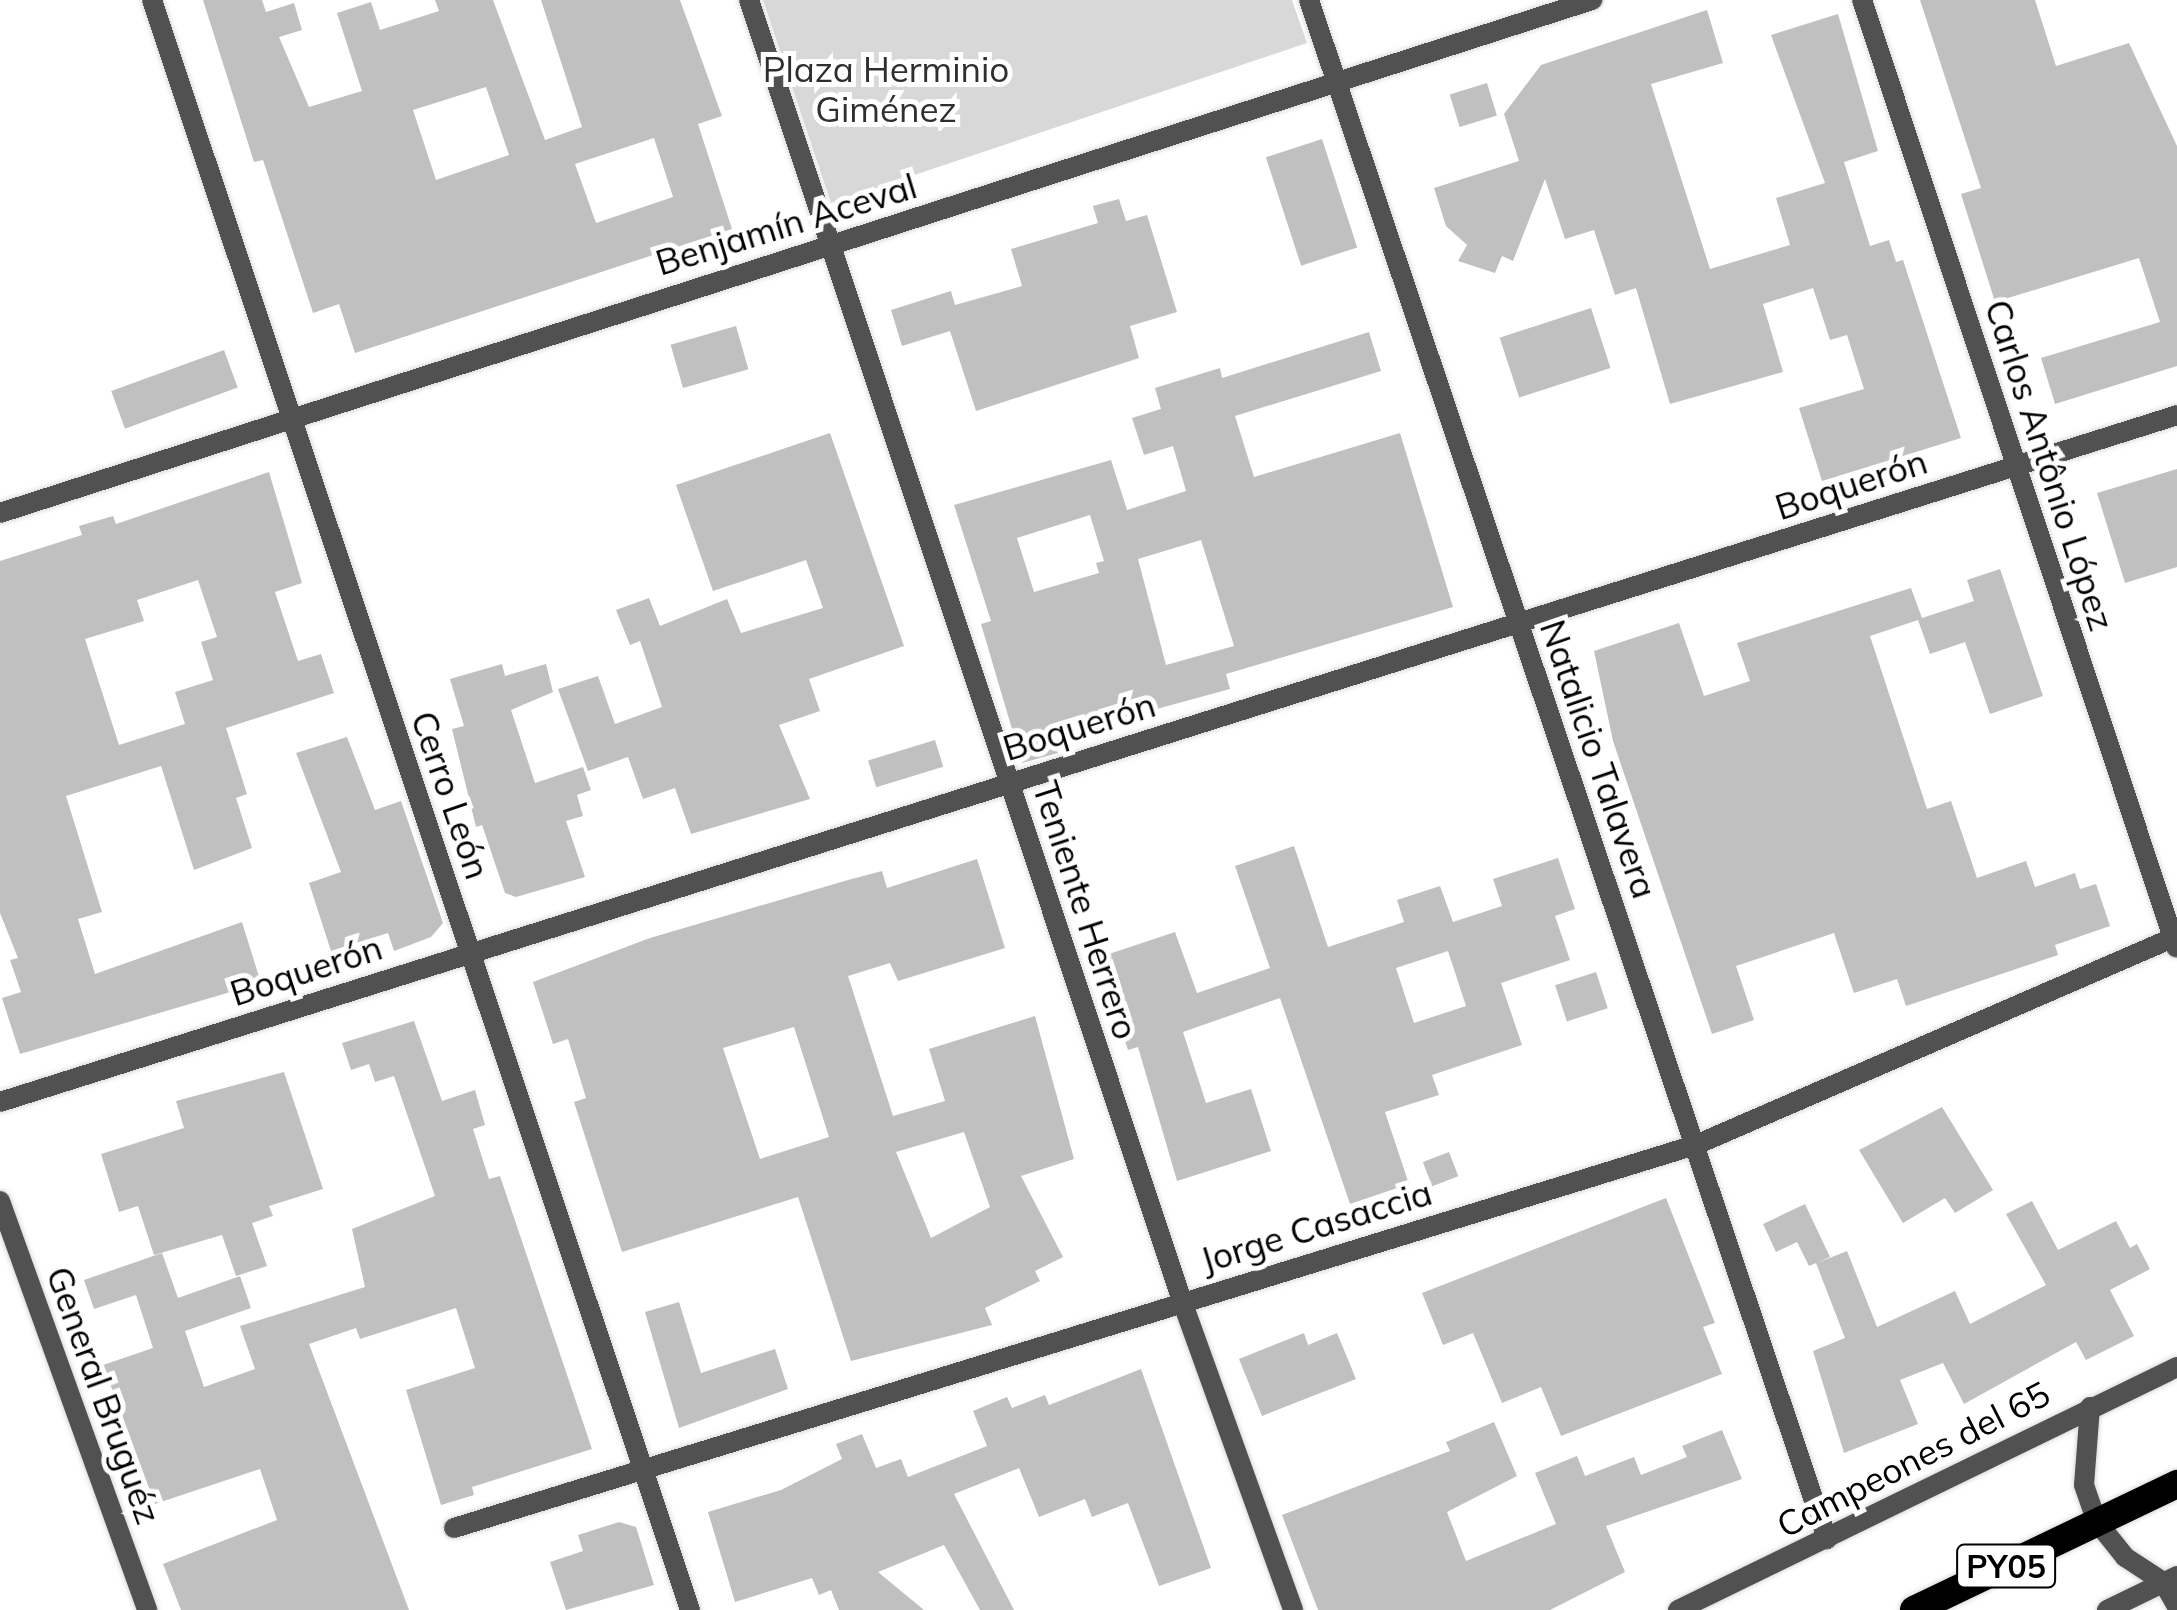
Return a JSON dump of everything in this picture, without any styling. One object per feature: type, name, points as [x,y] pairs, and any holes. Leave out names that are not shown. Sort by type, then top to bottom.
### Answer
[{"type":"highway","name":"PY05","points":[[1914,1610],[2177,1484]]},
{"type":"street","name":"Cerro León","points":[[152,0],[690,1610]]},
{"type":"street","name":"Teniente Herrero","points":[[749,0],[1182,1300],[1293,1610]]},
{"type":"street","name":"Natalicio Talavera","points":[[1309,0],[1518,625],[1698,1144],[1827,1539]]},
{"type":"street","name":"Benjamín Aceval","points":[[0,513],[831,243],[1338,86],[1592,0]]},
{"type":"street","name":"Carlos Antônio López","points":[[1862,0],[2176,941]]},
{"type":"street","name":"Boquerón","points":[[0,1102],[2177,415]]},
{"type":"street","name":"Jorge Casaccia","points":[[454,1528],[642,1466],[1698,1144],[2176,941]]},
{"type":"street","name":"General Bruguéz","points":[[0,1201],[146,1610]]},
{"type":"street","name":"Campeones del 65","points":[[1678,1610],[2177,1367]]},
{"type":"street","points":[[2090,1407],[2084,1484],[2098,1522],[2125,1558],[2170,1579]]},
{"type":"street","points":[[2170,1579],[2177,1606]]},
{"type":"street","points":[[2107,1610],[2170,1579]]},
{"type":"green space","name":"Plaza Herminio Giménez","points":[[763,0],[1292,0],[1307,43],[831,203]]},
{"type":"building","points":[[203,0],[262,0],[266,12],[294,3],[302,30],[279,37],[309,107],[362,91],[337,13],[371,2],[380,30],[439,11],[435,0],[493,0],[545,140],[582,127],[541,0],[680,0],[722,116],[698,124],[732,229],[355,353],[339,304],[313,313],[263,160],[254,162]],"holes":[[[486,87],[509,155],[436,180],[413,110]],[[654,138],[673,197],[596,223],[575,164]]]},
{"type":"building","points":[[1920,0],[2035,0],[2056,66],[2129,43],[2177,146],[2177,366],[2055,404],[2041,358],[2160,322],[2139,258],[1995,302],[1961,194],[1981,188]]},
{"type":"building","points":[[1707,10],[1723,63],[1651,84],[1710,269],[1790,245],[1776,198],[1825,183],[1771,35],[1838,14],[1878,151],[1844,162],[1870,246],[1889,240],[1896,262],[1903,260],[1961,438],[1822,481],[1799,408],[1864,389],[1847,335],[1830,340],[1813,288],[1763,304],[1783,372],[1670,404],[1636,288],[1615,295],[1594,230],[1565,239],[1545,179],[1513,261],[1502,256],[1495,273],[1458,261],[1467,245],[1446,226],[1434,188],[1519,161],[1504,114],[1541,65]]},
{"type":"building","points":[[1487,83],[1497,116],[1460,127],[1450,94]]},
{"type":"building","points":[[1322,139],[1357,247],[1301,266],[1266,157]]},
{"type":"building","points":[[1119,199],[1126,221],[1147,215],[1177,312],[1130,326],[1139,358],[976,411],[950,331],[902,346],[891,310],[951,291],[955,305],[1022,286],[1011,249],[1098,223],[1093,206]]},
{"type":"building","points":[[1591,308],[1610,368],[1519,398],[1500,338]]},
{"type":"building","points":[[736,326],[748,369],[683,388],[671,345]]},
{"type":"building","points":[[1369,332],[1381,371],[1235,416],[1254,477],[1400,433],[1453,607],[1226,674],[1230,689],[1054,737],[1058,753],[1022,763],[981,624],[991,621],[954,505],[1111,460],[1127,510],[1186,491],[1173,446],[1144,455],[1132,418],[1161,409],[1155,388],[1220,368],[1222,378]],"holes":[[[1090,515],[1104,561],[1096,563],[1099,573],[1034,592],[1017,538]],[[1201,540],[1234,646],[1166,665],[1138,559]]]},
{"type":"building","points":[[224,350],[238,388],[125,429],[111,391]]},
{"type":"building","points":[[830,433],[904,646],[809,679],[820,711],[779,725],[810,799],[691,834],[675,788],[643,799],[628,757],[588,771],[558,689],[598,676],[615,724],[662,707],[640,641],[630,645],[616,610],[649,598],[660,626],[727,599],[741,633],[823,608],[806,560],[713,591],[676,485]]},
{"type":"building","points":[[2177,469],[2177,567],[2125,583],[2097,493]]},
{"type":"building","points":[[269,472],[302,583],[275,592],[298,661],[321,654],[334,693],[226,728],[247,794],[236,798],[252,848],[194,870],[161,766],[66,796],[102,912],[78,919],[95,974],[242,922],[261,983],[20,1054],[2,998],[21,992],[10,960],[18,958],[0,913],[0,561],[82,535],[79,526],[113,516],[116,524]],"holes":[[[198,580],[217,637],[201,642],[213,680],[175,692],[185,724],[119,745],[85,639],[144,621],[137,600]]]},
{"type":"building","points":[[2000,569],[2043,696],[1990,714],[1965,642],[1930,654],[1918,620],[1870,636],[1927,809],[1951,801],[1977,878],[2026,861],[2035,887],[2075,873],[2080,889],[2096,884],[2110,926],[2055,945],[2058,955],[1906,1006],[1897,979],[1854,993],[1834,933],[1736,966],[1754,1020],[1712,1034],[1613,741],[1594,651],[1679,623],[1704,696],[1750,681],[1737,643],[1911,588],[1922,618],[1974,601],[1967,580]]},
{"type":"building","points":[[502,664],[505,676],[546,664],[553,692],[511,710],[535,783],[583,767],[591,790],[577,795],[583,816],[566,821],[585,877],[516,897],[505,893],[482,825],[476,827],[452,729],[464,726],[450,679]]},
{"type":"building","points":[[347,737],[375,810],[401,801],[443,923],[431,937],[394,951],[388,933],[331,951],[309,883],[341,872],[296,753]]},
{"type":"building","points":[[935,740],[943,767],[876,787],[868,760]]},
{"type":"building","points":[[1294,846],[1328,947],[1404,922],[1397,900],[1440,886],[1453,922],[1502,906],[1493,879],[1558,858],[1575,909],[1555,916],[1570,960],[1501,983],[1522,1045],[1432,1075],[1439,1095],[1385,1112],[1409,1184],[1350,1204],[1280,998],[1183,1032],[1206,1103],[1251,1089],[1271,1151],[1177,1181],[1138,1047],[1128,1050],[1097,958],[1175,932],[1197,993],[1270,968],[1235,866]],"holes":[[[1448,951],[1466,1006],[1414,1023],[1396,968]]]},
{"type":"building","points":[[977,859],[1005,948],[898,981],[890,963],[848,976],[893,1116],[945,1101],[929,1049],[1035,1016],[1074,1159],[1021,1176],[1063,1257],[1035,1271],[1040,1281],[985,1308],[992,1325],[851,1361],[798,1197],[622,1252],[574,1102],[586,1098],[568,1039],[553,1044],[533,982],[650,938],[848,880],[882,871],[887,888]],"holes":[[[794,1027],[829,1137],[760,1159],[723,1048]],[[964,1132],[990,1207],[931,1238],[896,1152]]]},
{"type":"building","points":[[1596,972],[1608,1008],[1567,1021],[1555,985]]},
{"type":"building","points":[[414,1021],[442,1101],[475,1090],[485,1125],[473,1129],[489,1179],[500,1176],[592,1449],[472,1487],[474,1495],[441,1505],[406,1390],[475,1368],[456,1308],[360,1339],[356,1328],[309,1344],[409,1610],[181,1610],[163,1564],[277,1520],[260,1469],[155,1504],[103,1365],[153,1348],[136,1295],[94,1309],[84,1280],[162,1253],[178,1298],[240,1276],[251,1308],[185,1331],[204,1387],[255,1369],[240,1326],[365,1287],[352,1229],[435,1196],[394,1076],[375,1082],[369,1064],[351,1070],[342,1043]]},
{"type":"building","points":[[284,1072],[323,1189],[269,1206],[273,1216],[252,1223],[267,1266],[236,1276],[222,1235],[154,1255],[138,1206],[119,1212],[101,1154],[184,1128],[176,1101]]},
{"type":"building","points":[[1942,1107],[1993,1190],[1955,1213],[1945,1198],[1903,1223],[1859,1150]]},
{"type":"building","points":[[1449,1152],[1458,1176],[1432,1186],[1423,1162]]},
{"type":"building","points":[[1666,1198],[1715,1323],[1703,1327],[1722,1374],[1561,1436],[1541,1387],[1502,1403],[1473,1333],[1443,1345],[1422,1293]]},
{"type":"building","points":[[2032,1201],[2058,1250],[2116,1221],[2130,1248],[2137,1244],[2150,1269],[2110,1290],[2134,1336],[2086,1360],[2076,1342],[1964,1404],[1943,1363],[1900,1380],[1918,1424],[1844,1453],[1813,1351],[1845,1338],[1816,1263],[1809,1266],[1797,1242],[1776,1252],[1763,1224],[1805,1204],[1830,1257],[1817,1263],[1847,1251],[1877,1327],[1955,1291],[1970,1324],[2046,1285],[2006,1214]]},
{"type":"building","points":[[679,1302],[701,1373],[775,1349],[788,1389],[679,1428],[645,1312]]},
{"type":"building","points":[[1304,1333],[1308,1345],[1337,1333],[1356,1379],[1262,1416],[1239,1359]]},
{"type":"building","points":[[1141,1369],[1211,1568],[1159,1586],[1128,1503],[1092,1517],[1085,1499],[1039,1517],[1019,1468],[954,1494],[1014,1610],[980,1610],[944,1545],[878,1572],[924,1610],[839,1610],[831,1590],[819,1595],[812,1578],[735,1602],[708,1512],[781,1490],[842,1459],[836,1444],[862,1434],[876,1468],[901,1459],[908,1477],[987,1446],[973,1411],[1007,1397],[1012,1408],[1045,1395],[1049,1405]]},
{"type":"building","points":[[1494,1422],[1517,1476],[1447,1512],[1466,1561],[1556,1524],[1535,1473],[1577,1456],[1585,1476],[1634,1457],[1641,1475],[1687,1457],[1682,1446],[1722,1430],[1742,1479],[1606,1526],[1625,1572],[1550,1610],[1318,1610],[1282,1515],[1450,1451],[1446,1442]]},
{"type":"building","points":[[619,1522],[636,1527],[654,1585],[566,1610],[550,1562],[583,1551],[578,1535]]}]
